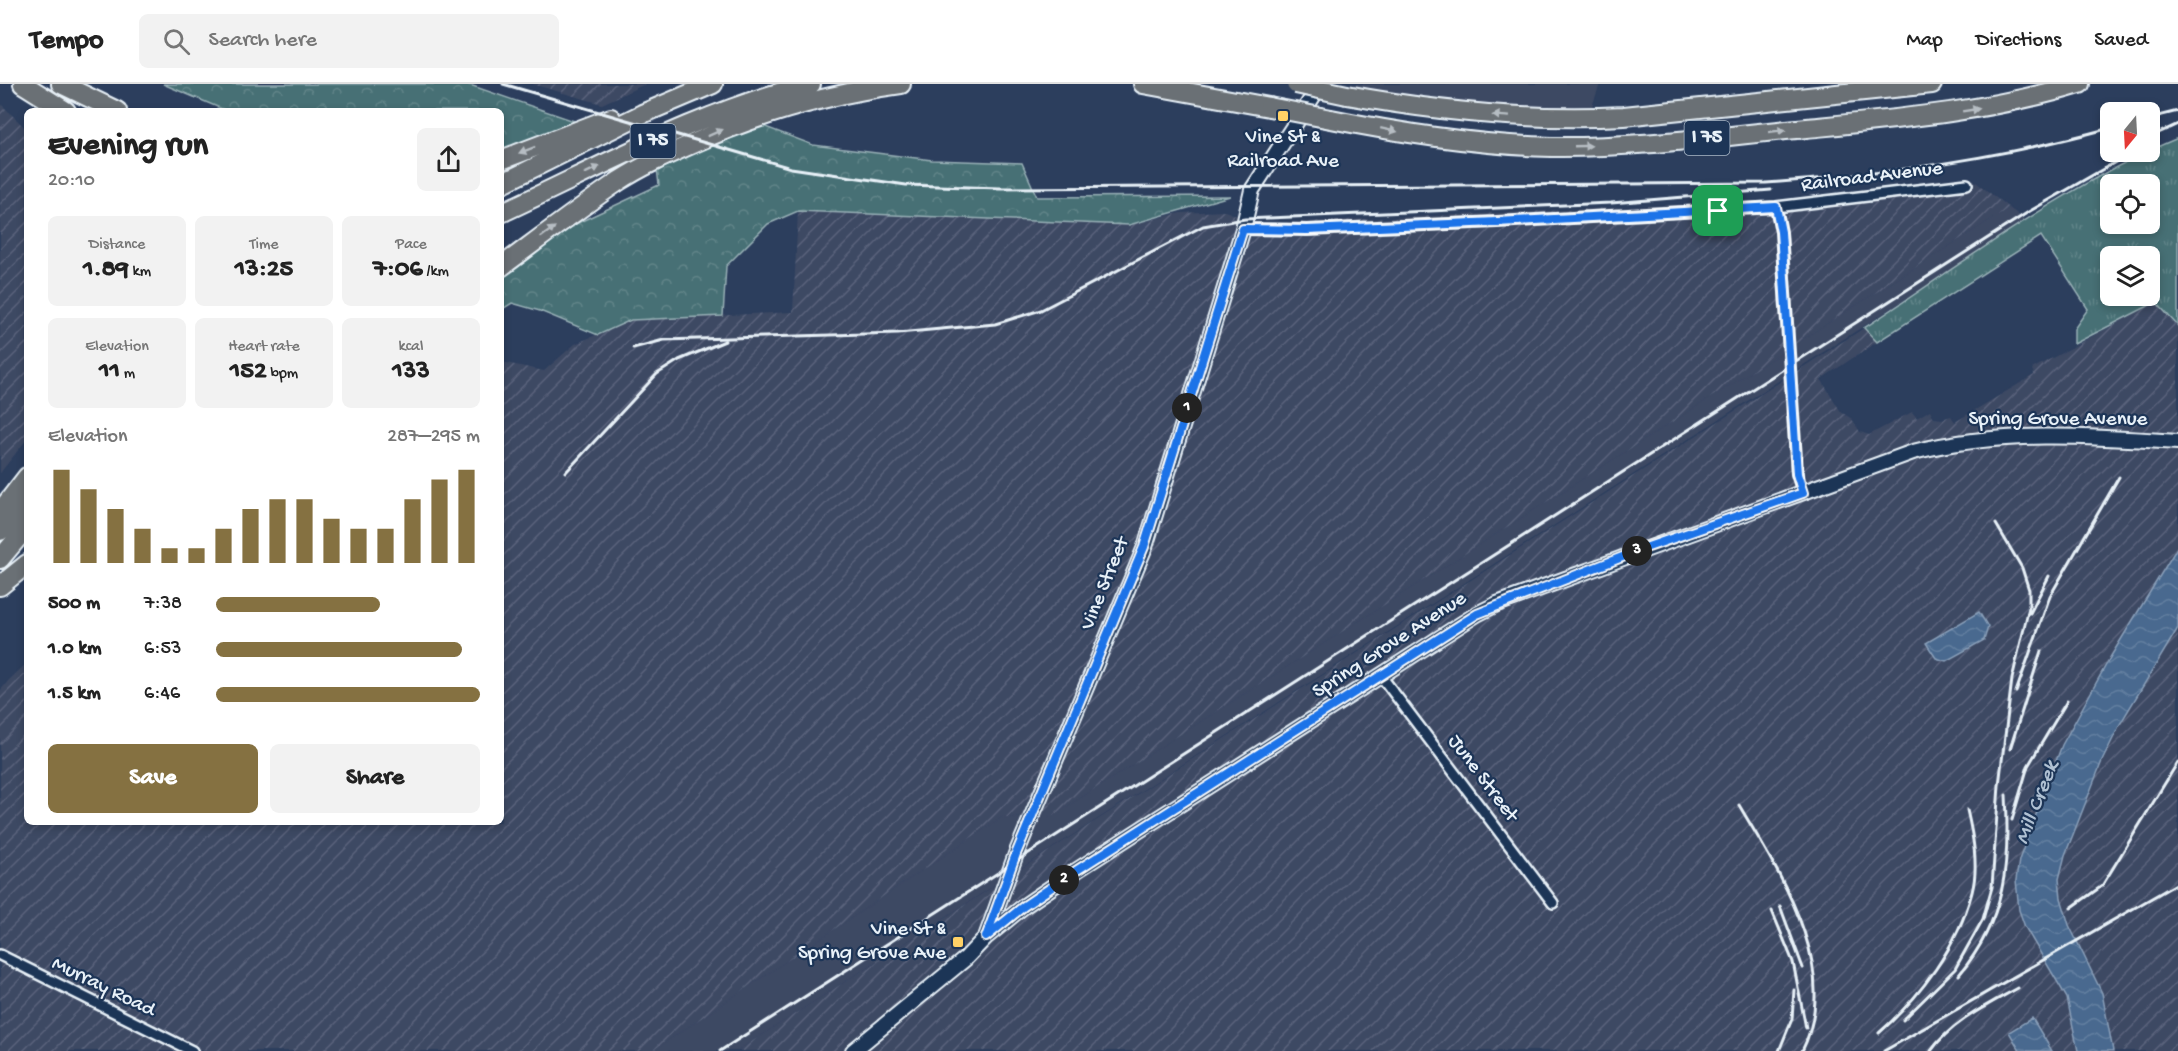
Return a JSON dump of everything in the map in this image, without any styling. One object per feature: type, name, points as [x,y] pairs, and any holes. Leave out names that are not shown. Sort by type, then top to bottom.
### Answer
[{"type":"highway","points":[[9,84],[45,108]]},
{"type":"highway","points":[[23,84],[61,108]]},
{"type":"highway","points":[[60,84],[111,108]]},
{"type":"highway","name":"I 75","points":[[504,183],[642,114],[713,84]]},
{"type":"highway","name":"I 75","points":[[504,212],[699,119],[766,95],[811,84]]},
{"type":"highway","points":[[504,265],[620,181],[675,151],[726,129],[794,105],[831,95],[902,84]]},
{"type":"highway","name":"I 75","points":[[1143,84],[1404,134],[1555,147],[1626,145],[1941,114],[2019,100],[2080,84]]},
{"type":"highway","name":"I 75","points":[[1296,84],[1347,95],[1458,113],[1574,119],[1932,84]]},
{"type":"highway","points":[[92,98],[123,108]]},
{"type":"highway","points":[[504,159],[622,115],[642,114]]},
{"type":"highway","points":[[0,512],[24,481]]},
{"type":"highway","points":[[0,531],[24,505]]},
{"type":"highway","points":[[0,560],[24,531]]},
{"type":"highway","points":[[0,586],[24,566]]},
{"type":"main road","name":"Vine Street","points":[[853,1051],[965,959],[986,937],[1016,854],[1144,547],[1243,229],[1252,190],[1321,84]]},
{"type":"main road","name":"Spring Grove Avenue","points":[[986,937],[1024,906],[1071,874],[1477,614],[1497,604],[1913,452],[1954,441],[1991,437],[2095,437],[2178,442]]},
{"type":"street","name":"Railroad Avenue","points":[[1243,229],[1307,230],[1474,224],[1776,207],[1967,184]]},
{"type":"street","points":[[1776,207],[1781,232],[1797,474],[1803,493]]},
{"type":"street","name":"June Street","points":[[1382,676],[1553,903]]},
{"type":"street","name":"Murray Road","points":[[0,955],[192,1051]]},
{"type":"shaded area","points":[[532,84],[645,84],[602,104]]},
{"type":"shaded area","points":[[1345,84],[1600,84],[1591,109],[1502,109],[1424,101]]},
{"type":"shaded area","points":[[0,103],[24,127],[24,443],[0,473]]},
{"type":"shaded area","points":[[1972,179],[2009,208],[1049,818],[1002,817],[652,1051],[0,1051],[0,691],[9,680],[24,666],[24,825],[504,825],[504,363],[544,371],[575,344],[631,320],[793,312],[798,211],[1129,225],[1180,213],[1225,211],[1259,224],[1811,199]]},
{"type":"shaded area","points":[[2009,208],[2027,221],[737,1051],[652,1051],[1002,817],[1049,818]]},
{"type":"shaded area","points":[[2149,306],[2160,306],[2178,326],[2178,1051],[737,1051],[1864,328],[1877,342],[1821,379],[1841,412],[1852,419],[1860,432],[1869,435],[1912,412],[1917,418],[1930,410],[1934,418],[1942,419],[1951,416],[1955,422],[2034,375],[2032,369]]},
{"type":"green space","points":[[163,84],[467,84],[583,124],[504,155],[504,108],[220,108]]},
{"type":"green space","points":[[742,118],[813,145],[932,160],[1022,163],[1037,197],[1230,196],[1129,225],[798,211],[768,224],[726,266],[723,316],[631,320],[598,335],[540,311],[512,303],[504,308],[504,267],[569,227],[659,185],[655,152]]},
{"type":"green space","points":[[2178,138],[2178,326],[2160,306],[2160,246],[2100,246],[2100,306],[2148,306],[2074,344],[2074,329],[2088,309],[2041,236],[1877,342],[1864,328],[2017,226],[2100,176],[2100,234],[2160,234],[2160,174],[2104,174],[2127,162],[2160,162],[2160,146]]},
{"type":"water","points":[[2178,546],[2178,628],[2120,724],[2102,761],[2065,855],[2059,879],[2061,898],[2069,925],[2102,993],[2113,1051],[2078,1051],[2067,998],[2025,927],[2019,910],[2016,880],[2019,860],[2062,745],[2111,656]]},
{"type":"water","points":[[1979,612],[1988,627],[1984,640],[1946,661],[1936,658],[1926,643]]},
{"type":"water","points":[[2032,1018],[2052,1051],[2020,1051],[2009,1032]]},
{"type":"railway","points":[[503,84],[791,168],[906,185],[1000,188],[1766,183],[1939,164],[2025,149],[2100,131]]},
{"type":"railway","points":[[2160,116],[2178,111]]},
{"type":"railway","points":[[2160,132],[2178,124]]},
{"type":"railway","points":[[720,1051],[2030,211],[2116,162]]},
{"type":"railway","points":[[633,348],[664,340],[898,333],[995,324],[1041,310],[1203,226],[1245,219],[1611,203],[1771,190]]},
{"type":"railway","points":[[566,472],[657,374],[679,360],[725,341]]},
{"type":"railway","points":[[2016,692],[2050,596],[2119,477]]},
{"type":"railway","points":[[1903,1020],[1955,969],[1983,919],[1992,887],[1999,785],[2012,679],[2029,607],[2029,590],[2022,568],[1996,524]]},
{"type":"railway","points":[[2030,613],[2049,576]]},
{"type":"railway","points":[[2010,749],[2041,651]]},
{"type":"railway","points":[[2012,820],[2028,766],[2067,701]]},
{"type":"railway","points":[[2071,908],[2102,886],[2178,762]]},
{"type":"railway","points":[[1959,975],[1987,933],[2002,890],[2007,845],[2006,795]]},
{"type":"railway","points":[[1739,805],[1787,891],[1801,923],[1811,955],[1815,988],[1813,1020],[1802,1051]]},
{"type":"railway","points":[[1879,1033],[1909,1003],[1936,969],[1966,912],[1975,872],[1973,841],[1967,810]]},
{"type":"railway","points":[[1884,1051],[2178,883]]},
{"type":"railway","points":[[1780,906],[1803,968]]},
{"type":"railway","points":[[1772,911],[1793,962],[1806,1028]]},
{"type":"railway","points":[[1931,1051],[1949,1031],[1960,1023],[2018,988]]},
{"type":"railway","points":[[1779,1051],[1792,1019],[1794,990]]},
{"type":"place","name":"Vine St & Railroad Ave","points":[[1283,116]]},
{"type":"place","name":"Vine St & Spring Grove Ave","points":[[958,942]]},
{"type":"route","points":[[1776,207],[1781,232],[1797,474],[1803,493],[1648,547],[1497,604],[1477,614],[1071,874],[1024,906],[986,937],[1016,854],[1144,547],[1243,229],[1254,231],[1331,229],[1718,211],[1776,207]]},
{"type":"water label","name":"Mill Creek","points":[[2038,803]]}]
